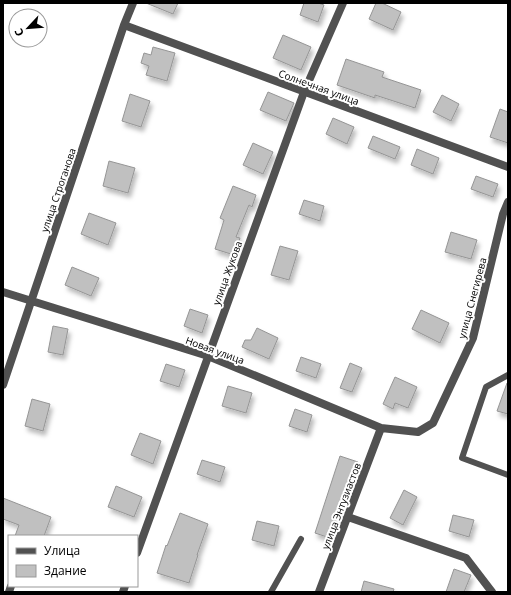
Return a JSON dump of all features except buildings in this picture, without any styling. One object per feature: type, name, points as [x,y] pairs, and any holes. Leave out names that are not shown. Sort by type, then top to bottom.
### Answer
[{"type":"street","name":"улица Строганова","points":[[3,385],[124,25],[133,3]]},
{"type":"street","name":"улица Жукова","points":[[138,550],[304,92],[343,3]]},
{"type":"street","name":"Солнечная улица","points":[[124,25],[508,167]]},
{"type":"street","name":"улица Снегирева","points":[[418,432],[433,423],[473,338],[503,214],[508,202]]},
{"type":"street","name":"Новая улица","points":[[3,292],[208,356],[381,428],[418,432]]},
{"type":"street","name":"улица Энтузиастов","points":[[319,592],[381,428]]},
{"type":"street","points":[[348,517],[466,558],[492,592]]},
{"type":"lane","points":[[508,376],[486,387],[462,458],[508,475]]},
{"type":"lane","points":[[271,592],[301,539]]}]
